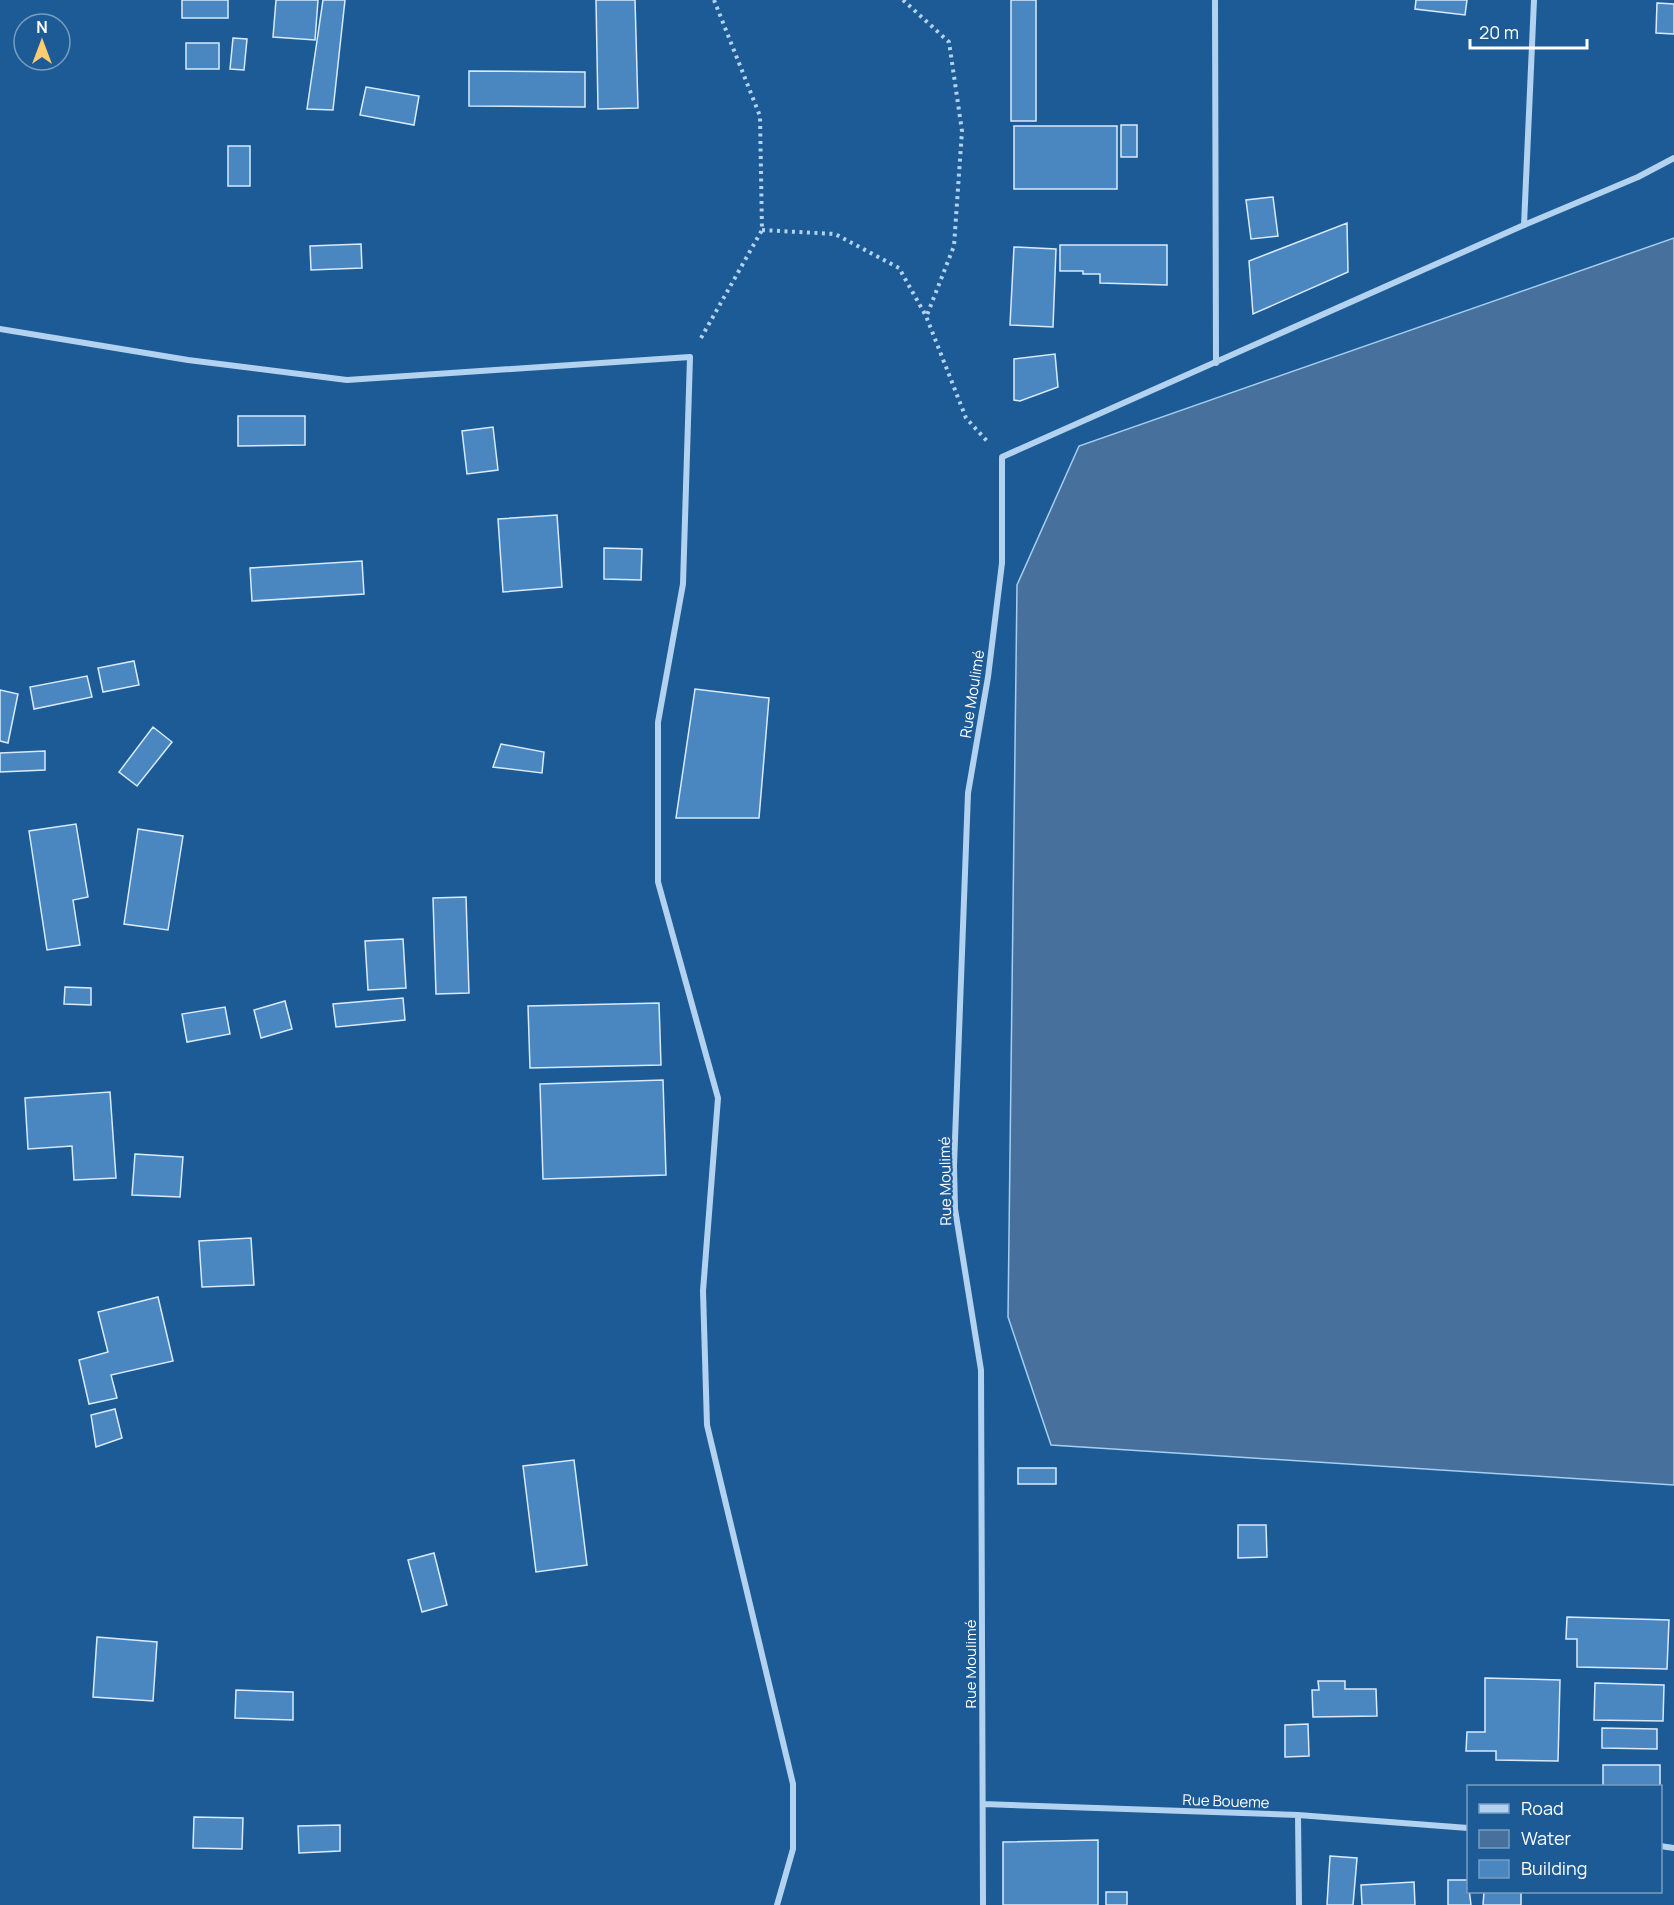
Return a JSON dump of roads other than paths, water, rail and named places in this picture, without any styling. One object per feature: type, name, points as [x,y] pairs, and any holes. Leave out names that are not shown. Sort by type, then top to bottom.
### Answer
[{"type":"street","points":[[1215,0],[1216,363],[1524,225],[1638,177],[1674,158]]},
{"type":"street","points":[[1524,225],[1534,0]]},
{"type":"street","points":[[0,329],[188,360],[348,380],[690,357],[683,584],[658,722],[658,882],[717,1098],[703,1291],[706,1425],[793,1784],[793,1849],[777,1905]]},
{"type":"street","name":"Rue Moulimé","points":[[983,1905],[981,1371],[955,1209],[954,1166],[968,793],[988,677],[1002,562],[1002,457],[1216,363]]},
{"type":"street","name":"Rue Boueme","points":[[983,1804],[1298,1815],[1467,1828]]},
{"type":"street","points":[[1298,1815],[1299,1905]]},
{"type":"water","points":[[1674,238],[1674,1485],[1051,1445],[1008,1317],[1017,585],[1079,446]]}]
